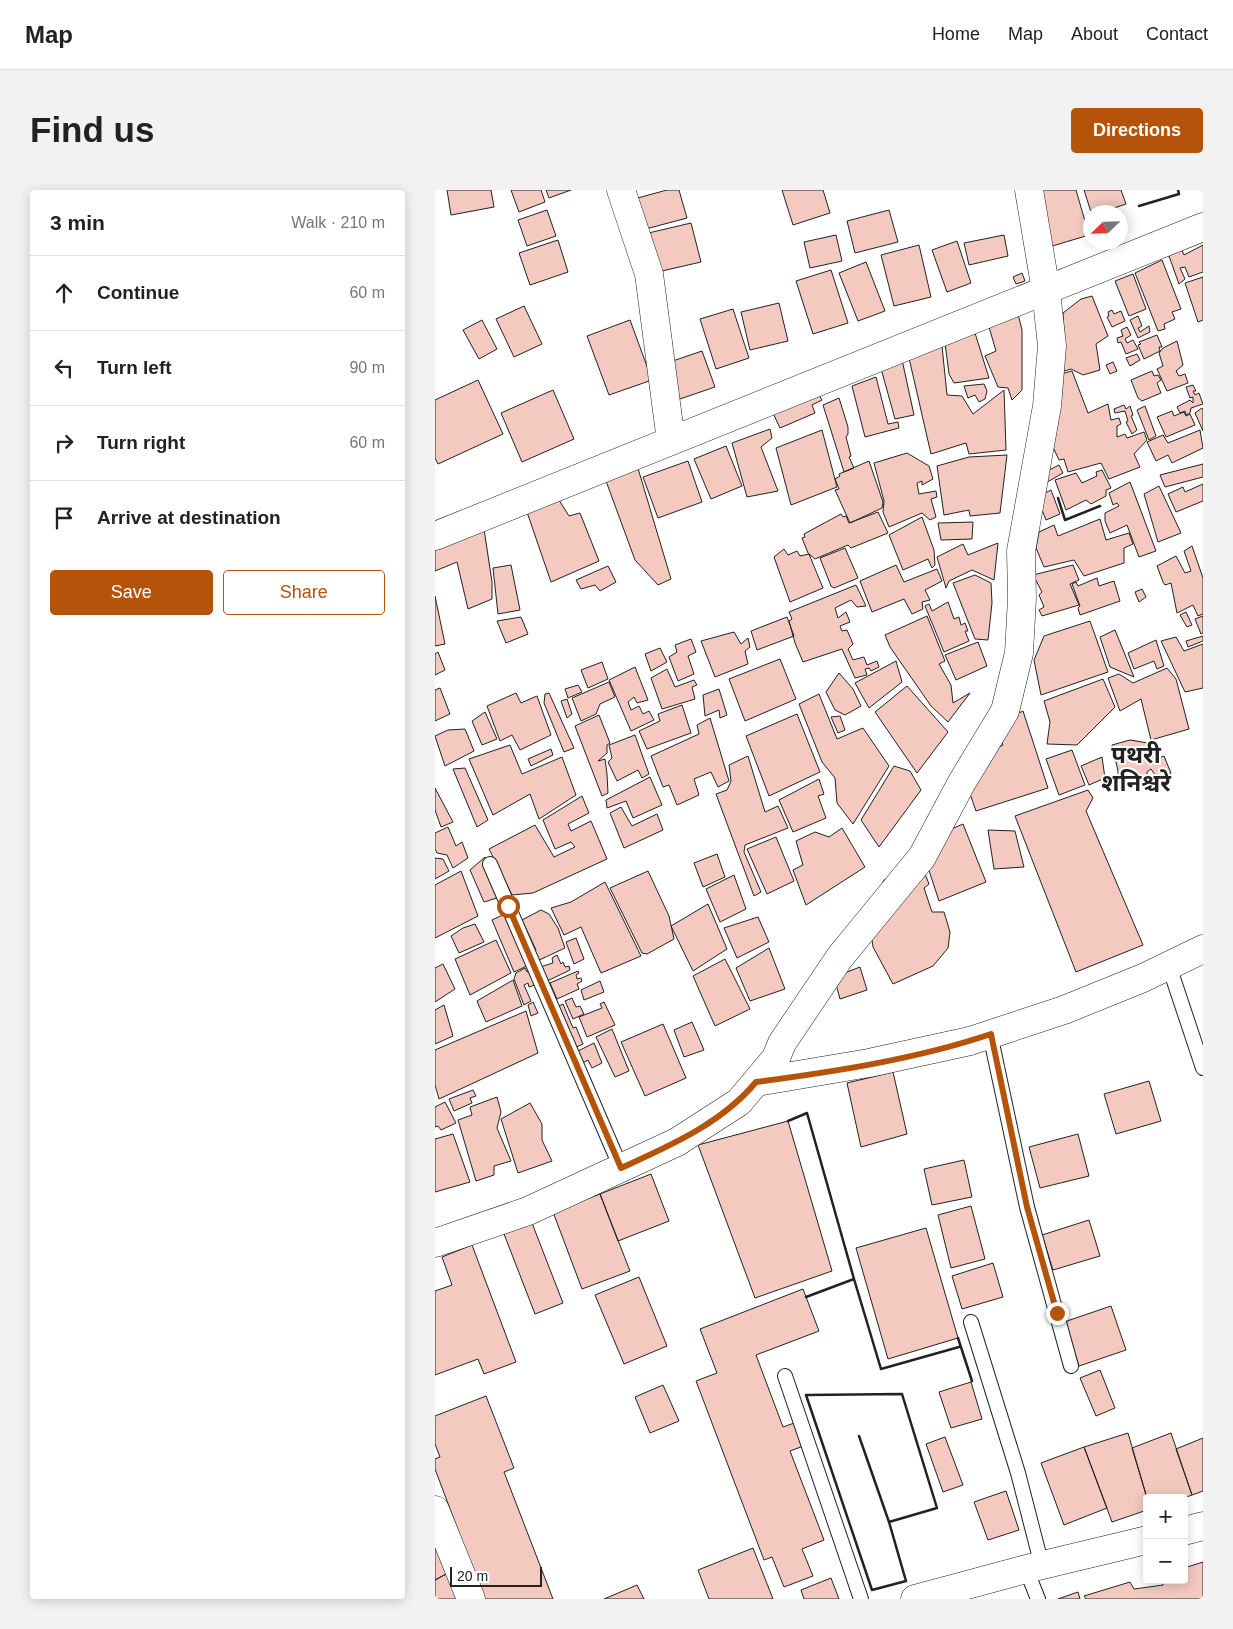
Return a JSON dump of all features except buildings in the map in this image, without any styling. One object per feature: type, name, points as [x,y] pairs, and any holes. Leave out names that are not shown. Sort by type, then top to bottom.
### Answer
[{"type":"street","points":[[621,190],[649,274],[671,441]]},
{"type":"street","points":[[435,1243],[528,1211],[621,1168],[677,1142],[739,1102],[776,1058],[782,1043],[840,957],[922,857],[962,782],[1005,712],[1019,653],[1022,598],[1021,551],[1047,406],[1052,346],[1046,291],[1029,190]]},
{"type":"street","points":[[435,536],[1203,227]]},
{"type":"street","points":[[756,1082],[869,1063],[970,1041],[1064,1010],[1143,978],[1203,949]]},
{"type":"street","points":[[435,1510],[471,1599]]},
{"type":"street","points":[[1188,1530],[1203,1526]]},
{"type":"street","points":[[915,1599],[1034,1567],[1143,1541]]},
{"type":"lane","points":[[490,864],[621,1168]]},
{"type":"lane","points":[[1169,966],[1203,1068]]},
{"type":"lane","points":[[991,1034],[1027,1207],[1071,1366]]},
{"type":"lane","points":[[971,1322],[1018,1473],[1038,1599]]},
{"type":"lane","points":[[785,1376],[861,1599]]},
{"type":"wall","points":[[1139,206],[1179,194],[1178,190]]},
{"type":"wall","points":[[1058,498],[1065,520],[1100,506]]},
{"type":"wall","points":[[788,1121],[807,1113],[854,1279]]},
{"type":"wall","points":[[806,1297],[854,1279],[881,1369],[959,1347]]},
{"type":"wall","points":[[958,1338],[972,1381]]},
{"type":"wall","points":[[859,1436],[889,1522],[906,1581],[872,1590],[806,1395],[902,1394],[937,1508],[889,1522]]},
{"type":"district","name":"पथरी शनिश्चरे","points":[[1136,768]]},
{"type":"route","points":[[508,906],[621,1168],[677,1142],[739,1102],[756,1082],[801,1076],[869,1063],[970,1041],[991,1034],[1027,1207],[1057,1313]]}]
